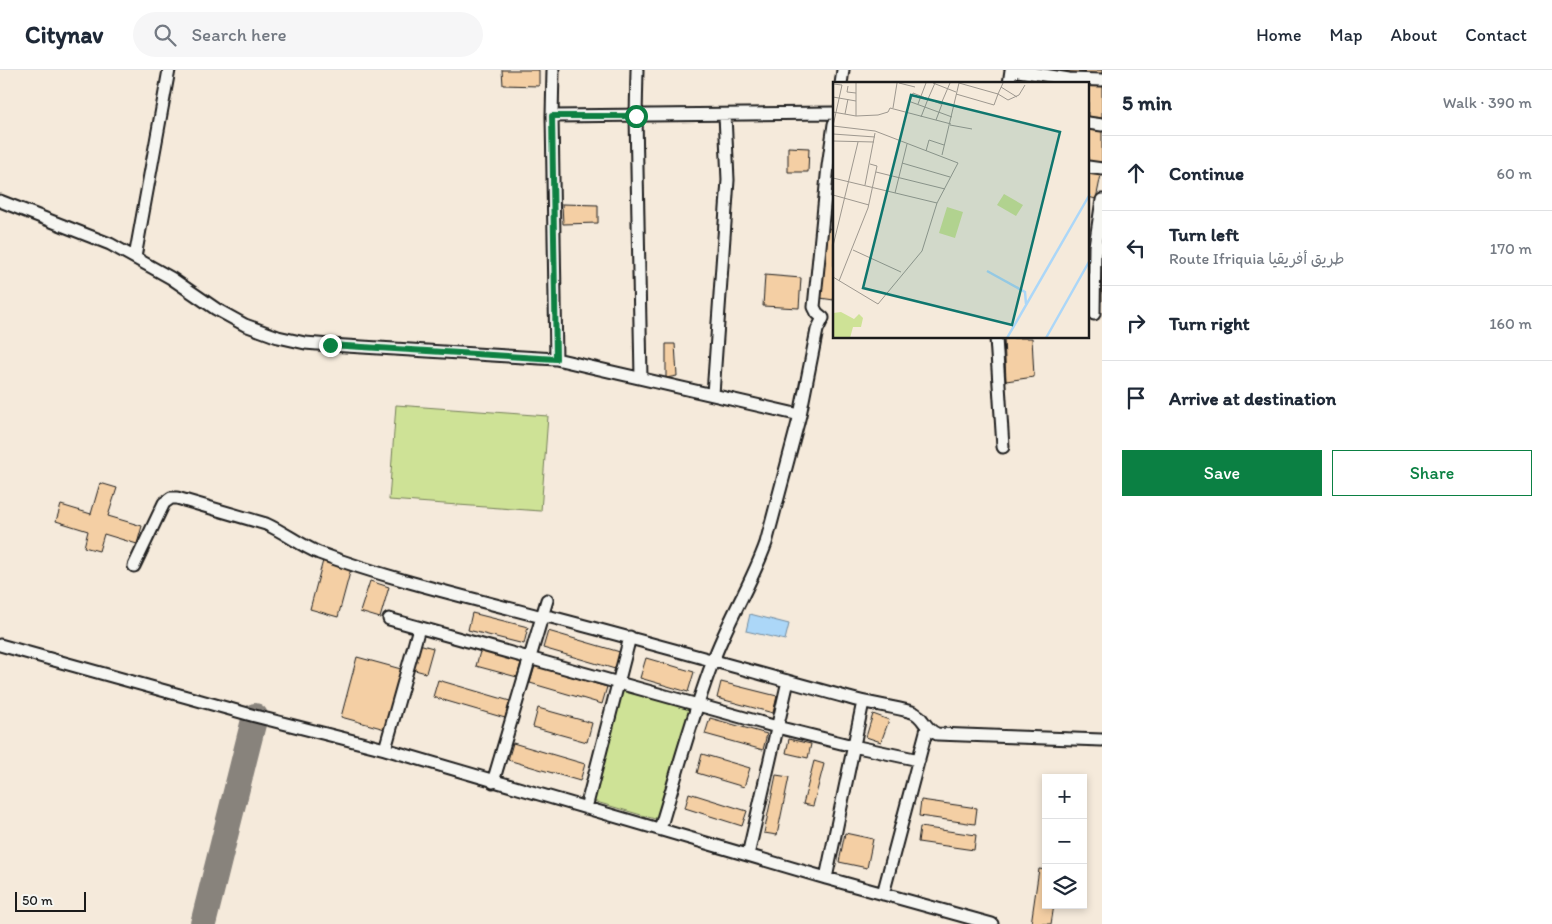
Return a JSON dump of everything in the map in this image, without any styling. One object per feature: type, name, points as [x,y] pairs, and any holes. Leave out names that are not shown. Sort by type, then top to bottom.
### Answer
[{"type":"street","points":[[134,257],[169,70]]},
{"type":"street","points":[[553,70],[556,359]]},
{"type":"street","points":[[637,70],[636,116],[641,378]]},
{"type":"street","points":[[1012,70],[1068,81],[1102,80]]},
{"type":"street","points":[[552,116],[833,113]]},
{"type":"street","points":[[713,394],[728,180],[726,115]]},
{"type":"street","points":[[660,829],[713,660],[759,562],[766,542],[800,415],[818,330],[829,317],[817,313],[814,307],[833,131]]},
{"type":"street","points":[[1095,314],[1095,249],[1102,200]]},
{"type":"street","points":[[0,201],[110,244],[171,278],[216,309],[245,325],[278,337],[305,343],[330,345],[556,359],[800,415]]},
{"type":"street","points":[[822,224],[833,225]]},
{"type":"street","points":[[996,339],[1003,447]]},
{"type":"street","points":[[134,566],[164,503],[168,499],[174,498],[266,524],[318,552],[409,582],[542,617],[552,617],[862,702],[912,712],[920,717],[927,728],[940,734],[1102,740]]},
{"type":"street","points":[[493,782],[546,600]]},
{"type":"street","points":[[389,620],[777,727],[919,760]]},
{"type":"street","points":[[386,750],[419,628]]},
{"type":"street","points":[[586,808],[630,638]]},
{"type":"street","points":[[0,645],[386,750],[826,878],[992,924]]},
{"type":"street","points":[[748,855],[788,681]]},
{"type":"street","points":[[826,878],[862,702]]},
{"type":"street","points":[[883,894],[927,728]]},
{"type":"green space","points":[[396,405],[548,416],[541,511],[389,500]]},
{"type":"green space","points":[[624,686],[694,705],[662,821],[593,801]]},
{"type":"water","points":[[750,614],[789,624],[785,640],[746,631]]},
{"type":"building","points":[[502,70],[539,70],[539,86],[503,85]]},
{"type":"building","points":[[1102,70],[1102,74],[1052,71]]},
{"type":"building","points":[[1102,82],[1102,121],[1090,120],[1090,84]]},
{"type":"building","points":[[1090,125],[1102,126],[1102,166],[1090,164]]},
{"type":"building","points":[[788,147],[809,148],[808,172],[788,172]]},
{"type":"building","points":[[1090,169],[1102,170],[1096,199],[1090,198]]},
{"type":"building","points":[[833,195],[833,221],[830,221]]},
{"type":"building","points":[[562,204],[598,205],[598,223],[563,224]]},
{"type":"building","points":[[827,228],[833,229],[833,300],[820,298]]},
{"type":"building","points":[[1102,250],[1102,301],[1095,300]]},
{"type":"building","points":[[765,275],[801,278],[799,308],[763,306]]},
{"type":"building","points":[[1004,339],[1032,339],[1034,377],[1006,381]]},
{"type":"building","points":[[666,344],[675,344],[677,376],[666,378]]},
{"type":"building","points":[[100,483],[117,488],[108,516],[142,526],[137,544],[104,534],[99,551],[84,547],[88,531],[56,521],[61,505],[91,514]]},
{"type":"building","points":[[324,557],[352,565],[338,617],[310,609]]},
{"type":"building","points":[[370,581],[389,587],[380,618],[360,612]]},
{"type":"building","points":[[472,613],[528,627],[524,644],[468,630]]},
{"type":"building","points":[[548,631],[620,652],[615,669],[543,648]]},
{"type":"building","points":[[419,644],[433,648],[426,673],[411,669]]},
{"type":"building","points":[[481,648],[522,659],[517,677],[476,666]]},
{"type":"building","points":[[357,657],[401,669],[385,729],[341,717]]},
{"type":"building","points":[[646,658],[694,672],[688,692],[640,678]]},
{"type":"building","points":[[535,666],[607,687],[602,704],[530,683]]},
{"type":"building","points":[[438,680],[510,701],[505,718],[433,697]]},
{"type":"building","points":[[721,682],[777,696],[773,713],[717,698]]},
{"type":"building","points":[[538,708],[592,723],[587,742],[533,727]]},
{"type":"building","points":[[873,714],[889,720],[881,742],[866,737]]},
{"type":"building","points":[[710,718],[767,734],[763,750],[705,734]]},
{"type":"building","points":[[789,739],[811,744],[808,758],[786,753]]},
{"type":"building","points":[[513,743],[585,764],[580,781],[508,760]]},
{"type":"building","points":[[702,754],[750,768],[744,787],[697,773]]},
{"type":"building","points":[[814,761],[824,764],[813,806],[803,804]]},
{"type":"building","points":[[776,775],[789,777],[777,835],[764,833]]},
{"type":"building","points":[[689,793],[747,811],[742,826],[685,808]]},
{"type":"building","points":[[921,800],[977,808],[975,824],[919,816]]},
{"type":"building","points":[[920,827],[976,835],[974,850],[918,842]]},
{"type":"building","points":[[845,833],[873,839],[867,868],[839,862]]},
{"type":"building","points":[[1039,869],[1042,869],[1042,909],[1053,909],[1051,924],[1031,924]]},
{"type":"taxiway","points":[[203,924],[255,716]]},
{"type":"route","points":[[330,345],[556,359],[552,116],[636,116]]}]
